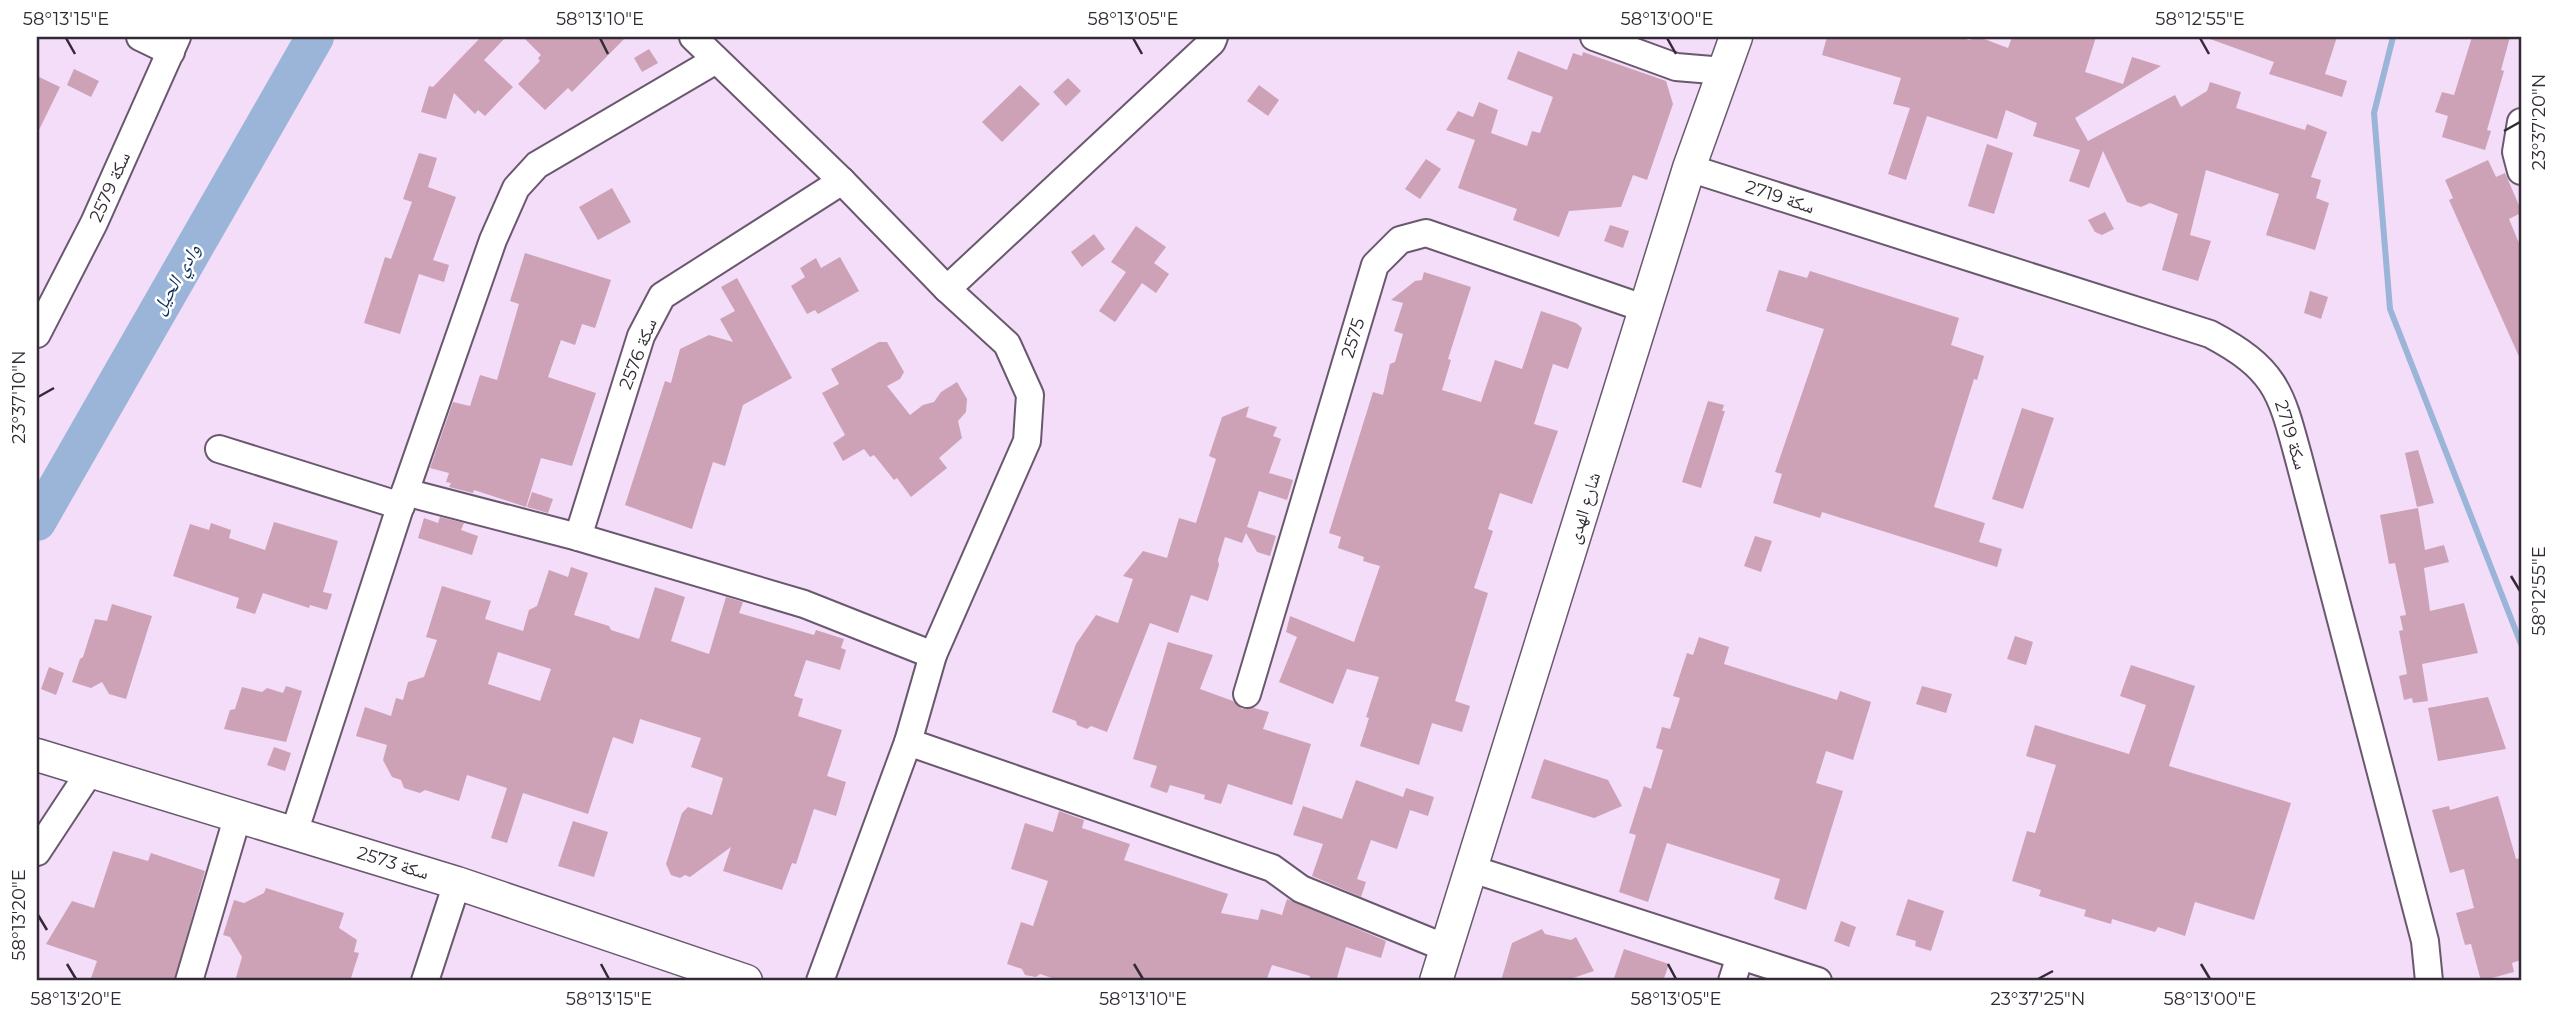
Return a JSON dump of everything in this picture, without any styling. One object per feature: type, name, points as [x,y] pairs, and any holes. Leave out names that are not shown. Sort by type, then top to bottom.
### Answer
[{"type":"street","points":[[140,37],[174,44]]},
{"type":"street","points":[[693,37],[842,181],[947,289],[1007,344],[1030,395],[1027,441],[933,655],[908,742],[820,981]]},
{"type":"street","points":[[947,289],[1212,42],[1214,37]]},
{"type":"street","points":[[1594,37],[1676,66],[1724,71]]},
{"type":"street","name":"شارع الهدى","points":[[1436,981],[1689,168],[1736,37]]},
{"type":"street","name":"سكة 2579","points":[[37,334],[94,223],[174,44]]},
{"type":"street","points":[[294,833],[403,499],[493,240],[516,188],[537,165],[716,60]]},
{"type":"street","points":[[2521,122],[2516,152],[2521,171]]},
{"type":"street","name":"سكة 2719","points":[[1689,168],[2199,330],[2242,351],[2269,376],[2284,405],[2300,463],[2425,941],[2431,979]]},
{"type":"street","name":"سكة 2576","points":[[578,537],[641,336],[662,296],[842,181]]},
{"type":"street","name":"2575","points":[[1247,694],[1375,265],[1400,240],[1426,233],[1646,309]]},
{"type":"street","points":[[219,449],[403,499],[578,537],[804,604],[933,655]]},
{"type":"street","points":[[908,742],[1272,868],[1301,889],[1446,948]]},
{"type":"street","name":"سكة 2573","points":[[37,755],[457,883],[746,981]]},
{"type":"street","points":[[37,852],[91,770]]},
{"type":"street","points":[[189,981],[238,815]]},
{"type":"street","points":[[1472,869],[1818,981]]},
{"type":"street","points":[[425,981],[457,883]]},
{"type":"street","points":[[1732,981],[1740,956]]},
{"type":"building","points":[[481,37],[506,37],[484,60],[513,87],[485,116],[478,110],[475,114],[454,93],[446,119],[421,112],[429,86],[433,87]]},
{"type":"building","points":[[523,37],[626,37],[572,92],[568,88],[545,110],[518,84],[540,61],[538,58],[541,55]]},
{"type":"building","points":[[1827,37],[1961,37],[1969,40],[1979,37],[2008,48],[2012,37],[2096,37],[2085,72],[2123,84],[2132,57],[2161,66],[2075,118],[2088,141],[2175,95],[2181,107],[2207,91],[2210,82],[2241,92],[2236,108],[2305,130],[2307,124],[2327,132],[2311,177],[2321,180],[2316,198],[2329,203],[2315,250],[2266,235],[2279,194],[2206,170],[2190,235],[2211,241],[2198,281],[2162,270],[2178,214],[2150,203],[2141,207],[2127,202],[2103,151],[2089,188],[2069,181],[2080,150],[2033,136],[2037,123],[2006,110],[1997,139],[1927,116],[1906,180],[1888,174],[1910,108],[1893,104],[1901,78],[1822,55]]},
{"type":"building","points":[[2210,37],[2337,37],[2325,74],[2347,81],[2342,97],[2269,74],[2274,62]]},
{"type":"building","points":[[2472,37],[2510,37],[2501,70],[2504,71],[2487,130],[2491,131],[2485,150],[2442,137],[2448,116],[2435,112],[2442,92],[2454,95]]},
{"type":"building","points":[[649,49],[658,63],[642,72],[634,58]]},
{"type":"building","points":[[1518,51],[1567,70],[1573,53],[1582,56],[1583,52],[1666,81],[1673,104],[1647,180],[1633,175],[1621,207],[1569,211],[1559,237],[1513,220],[1517,209],[1458,188],[1475,140],[1446,130],[1458,111],[1473,117],[1479,102],[1498,110],[1491,133],[1527,146],[1532,131],[1540,133],[1553,97],[1507,79]]},
{"type":"building","points":[[74,69],[99,81],[91,97],[67,85]]},
{"type":"building","points":[[37,76],[60,87],[37,134]]},
{"type":"building","points":[[1068,78],[1081,91],[1066,106],[1053,92]]},
{"type":"building","points":[[1020,85],[1040,104],[1002,142],[982,122]]},
{"type":"building","points":[[1259,85],[1279,100],[1268,116],[1247,101]]},
{"type":"building","points":[[1987,144],[2013,153],[1994,214],[1968,206]]},
{"type":"building","points":[[419,153],[437,158],[428,187],[456,197],[433,260],[449,265],[444,282],[419,274],[400,334],[364,323],[385,257],[391,259],[412,202],[403,199]]},
{"type":"building","points":[[1426,159],[1441,169],[1420,199],[1405,189]]},
{"type":"building","points":[[2488,160],[2496,177],[2505,173],[2521,210],[2521,213],[2509,219],[2521,248],[2521,361],[2449,200],[2453,198],[2445,180]]},
{"type":"building","points":[[612,188],[631,222],[598,240],[579,207]]},
{"type":"building","points":[[2105,212],[2114,229],[2102,235],[2095,232],[2088,220]]},
{"type":"building","points":[[1610,225],[1629,231],[1623,248],[1604,241]]},
{"type":"building","points":[[1136,226],[1166,247],[1154,263],[1169,274],[1156,293],[1142,283],[1115,322],[1099,311],[1126,272],[1111,262]]},
{"type":"building","points":[[1094,234],[1105,249],[1082,267],[1071,252]]},
{"type":"building","points":[[525,253],[611,280],[595,328],[582,324],[575,345],[561,340],[548,377],[596,393],[572,466],[541,458],[526,507],[474,490],[473,493],[449,487],[451,483],[446,482],[449,473],[430,468],[453,402],[470,406],[480,375],[497,380],[519,304],[510,301]]},
{"type":"building","points":[[840,257],[859,291],[818,314],[815,310],[807,314],[791,286],[805,277],[800,268],[816,258],[821,268]]},
{"type":"building","points":[[1779,270],[1807,278],[1810,271],[1959,318],[1951,345],[1984,356],[1977,380],[1974,379],[1934,507],[1985,523],[1979,542],[2002,549],[1997,567],[1822,512],[1820,518],[1773,503],[1782,474],[1775,472],[1824,329],[1766,311]]},
{"type":"building","points":[[1424,272],[1471,287],[1448,359],[1451,360],[1442,390],[1481,402],[1495,360],[1522,369],[1541,311],[1576,323],[1582,328],[1568,369],[1553,364],[1534,424],[1558,431],[1532,504],[1500,493],[1488,529],[1493,531],[1474,588],[1488,593],[1455,701],[1470,706],[1462,732],[1432,723],[1419,765],[1360,746],[1379,677],[1347,669],[1333,704],[1279,682],[1297,637],[1286,632],[1290,616],[1354,642],[1380,566],[1363,561],[1364,557],[1338,548],[1341,537],[1329,533],[1373,392],[1383,395],[1390,364],[1395,362],[1403,334],[1394,331],[1403,303],[1391,300],[1415,281],[1422,280]]},
{"type":"building","points":[[737,278],[792,378],[743,405],[725,466],[713,462],[692,529],[625,505],[665,381],[671,383],[680,349],[709,335],[733,342],[720,319],[735,311],[721,287]]},
{"type":"building","points":[[2310,291],[2328,297],[2321,319],[2304,313]]},
{"type":"building","points":[[879,342],[887,342],[904,372],[900,379],[887,386],[910,415],[923,405],[934,402],[941,392],[957,382],[967,399],[966,412],[958,421],[962,438],[939,458],[947,468],[911,497],[897,478],[894,480],[874,455],[870,457],[864,449],[843,461],[833,443],[845,435],[822,393],[839,384],[831,369]]},
{"type":"building","points":[[1708,401],[1724,405],[1722,411],[1725,411],[1701,488],[1682,482]]},
{"type":"building","points":[[1249,406],[1246,417],[1277,427],[1273,436],[1281,439],[1269,473],[1293,480],[1287,500],[1259,491],[1247,527],[1276,536],[1270,556],[1257,552],[1246,533],[1242,543],[1225,537],[1208,601],[1191,595],[1178,633],[1150,623],[1107,732],[1091,726],[1087,729],[1077,725],[1076,721],[1052,712],[1076,644],[1096,615],[1118,623],[1133,579],[1123,576],[1143,551],[1167,558],[1179,518],[1196,523],[1216,459],[1209,456],[1222,417]]},
{"type":"building","points":[[2022,408],[2054,418],[2023,509],[1992,499]]},
{"type":"building","points":[[2418,450],[2434,503],[2417,507],[2405,453]]},
{"type":"building","points":[[532,492],[553,499],[548,513],[527,507]]},
{"type":"building","points":[[2418,508],[2425,550],[2444,545],[2449,562],[2424,568],[2430,611],[2464,603],[2478,653],[2422,664],[2428,701],[2413,703],[2412,698],[2404,700],[2399,676],[2407,674],[2399,631],[2403,630],[2400,616],[2406,615],[2395,563],[2389,564],[2380,515]]},
{"type":"building","points":[[440,517],[464,523],[461,530],[478,536],[472,555],[418,538],[424,518],[438,523]]},
{"type":"building","points":[[274,522],[338,541],[323,592],[332,594],[327,610],[310,605],[309,608],[263,593],[255,614],[236,608],[239,598],[173,576],[190,524],[209,530],[211,523],[231,530],[229,538],[265,550]]},
{"type":"building","points":[[1755,536],[1772,541],[1761,572],[1744,566]]},
{"type":"building","points":[[571,567],[588,573],[574,615],[639,639],[655,587],[685,597],[671,641],[709,654],[726,597],[743,602],[739,613],[814,635],[816,630],[844,639],[841,648],[846,650],[840,670],[806,660],[794,696],[803,699],[798,716],[842,730],[827,776],[846,782],[836,816],[814,809],[796,864],[792,863],[782,890],[723,871],[731,847],[690,877],[671,875],[666,864],[682,813],[688,807],[712,815],[723,778],[691,767],[701,738],[640,719],[633,744],[613,737],[588,814],[523,793],[507,843],[491,838],[507,788],[467,775],[459,801],[425,790],[420,793],[404,788],[401,780],[392,777],[383,760],[387,745],[356,736],[365,707],[391,716],[396,698],[403,700],[408,682],[424,677],[437,640],[426,637],[442,586],[491,601],[485,619],[523,631],[529,610],[537,606],[549,570],[568,577]],"holes":[[[498,652],[551,669],[540,701],[488,684]]]},
{"type":"building","points":[[112,604],[152,616],[126,699],[109,694],[102,682],[91,688],[72,682],[95,619],[107,621]]},
{"type":"building","points":[[2015,636],[2033,642],[2026,665],[2007,659]]},
{"type":"building","points":[[1699,637],[1729,647],[1724,664],[1837,700],[1840,691],[1871,702],[1853,760],[1826,751],[1816,783],[1843,791],[1806,910],[1774,899],[1780,879],[1667,843],[1648,902],[1619,892],[1636,835],[1629,833],[1644,786],[1651,789],[1663,750],[1656,748],[1662,727],[1670,729],[1680,698],[1673,696],[1687,653],[1693,655]]},
{"type":"building","points":[[1168,642],[1213,655],[1200,689],[1233,701],[1242,709],[1254,708],[1269,712],[1263,729],[1311,744],[1292,805],[1228,784],[1221,804],[1204,799],[1205,795],[1170,785],[1167,793],[1150,787],[1157,766],[1133,759]]},
{"type":"building","points":[[2131,665],[2195,686],[2169,766],[2291,803],[2254,920],[2195,902],[2185,936],[2158,927],[2155,932],[2112,919],[2111,924],[2084,916],[2086,910],[2039,896],[2041,890],[2012,881],[2027,831],[2035,833],[2056,765],[2026,756],[2035,725],[2129,754],[2146,705],[2120,696]]},
{"type":"building","points":[[49,667],[64,673],[56,695],[41,689]]},
{"type":"building","points":[[286,686],[302,691],[286,742],[224,729],[230,710],[235,709],[242,687],[262,692],[267,688],[283,693]]},
{"type":"building","points":[[1922,686],[1952,694],[1946,713],[1916,704]]},
{"type":"building","points":[[2488,697],[2506,749],[2438,761],[2428,708]]},
{"type":"building","points":[[274,747],[291,753],[285,771],[267,765]]},
{"type":"building","points":[[1544,759],[1608,780],[1622,806],[1594,818],[1531,798]]},
{"type":"building","points":[[1356,780],[1403,797],[1406,788],[1434,797],[1428,816],[1410,810],[1397,849],[1371,840],[1357,879],[1366,882],[1361,897],[1312,876],[1323,844],[1293,835],[1303,806],[1342,819]]},
{"type":"building","points":[[2498,796],[2516,859],[2521,858],[2521,960],[2512,963],[2514,972],[2481,981],[2471,944],[2465,945],[2456,913],[2474,908],[2464,869],[2450,873],[2432,810],[2449,806],[2450,810]]},
{"type":"building","points":[[1059,811],[1084,820],[1082,828],[1130,844],[1124,860],[1228,894],[1221,913],[1258,920],[1261,909],[1282,915],[1287,899],[1386,941],[1381,958],[1346,947],[1336,981],[1309,981],[1310,976],[1272,965],[1266,981],[1061,981],[1040,974],[1036,977],[1025,975],[1022,969],[1007,964],[1021,922],[1033,926],[1048,881],[1011,869],[1025,823],[1053,832]]},
{"type":"building","points":[[573,821],[608,832],[594,877],[558,866]]},
{"type":"building","points":[[113,851],[148,861],[151,853],[205,871],[174,981],[90,981],[97,961],[46,944],[72,901],[94,908]]},
{"type":"building","points":[[266,888],[344,913],[339,928],[357,940],[354,952],[359,953],[350,981],[235,981],[242,957],[230,937],[223,935],[234,900],[244,903],[264,893]]},
{"type":"building","points":[[1908,899],[1944,911],[1931,951],[1915,946],[1916,941],[1896,935]]},
{"type":"building","points":[[1841,921],[1856,927],[1849,947],[1834,941]]},
{"type":"building","points":[[1542,929],[1545,934],[1571,940],[1576,937],[1594,971],[1564,981],[1501,981],[1512,943]]},
{"type":"building","points":[[1624,949],[1669,964],[1663,981],[1613,981]]},
{"type":"waterway","name":"وادي الحيل","points":[[37,522],[315,37]]},
{"type":"waterway","points":[[2393,37],[2374,113],[2390,309],[2521,644]]}]
